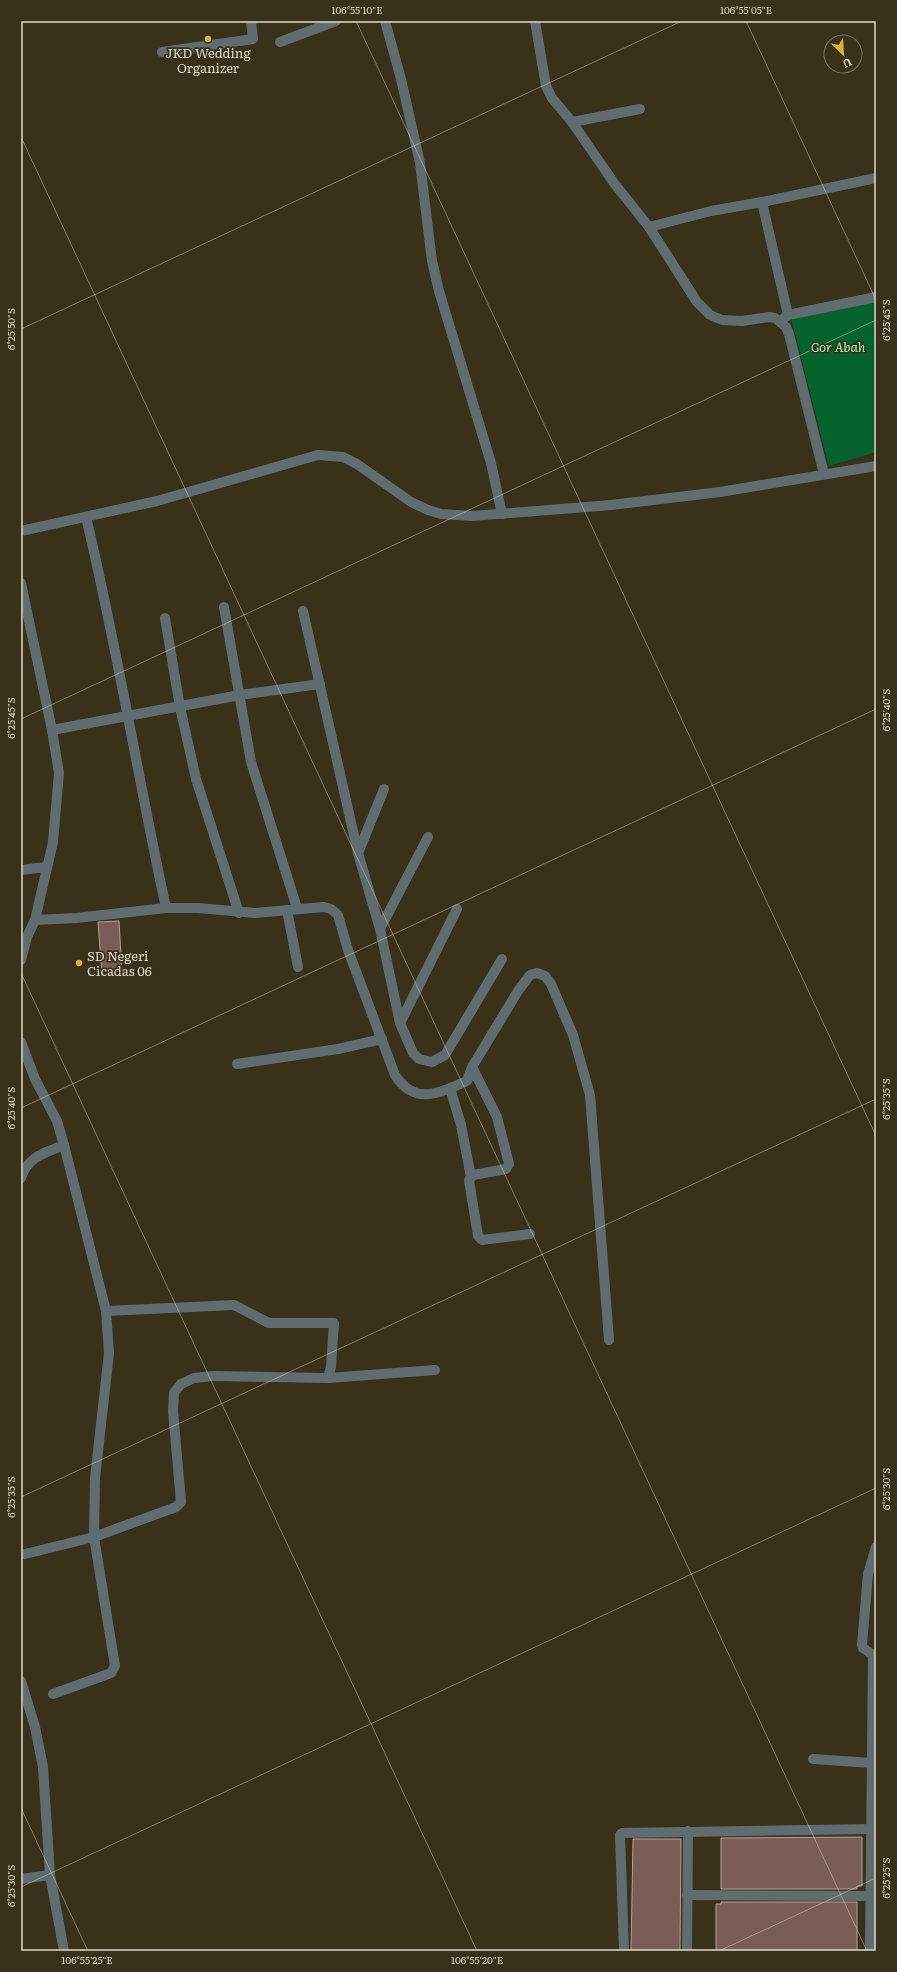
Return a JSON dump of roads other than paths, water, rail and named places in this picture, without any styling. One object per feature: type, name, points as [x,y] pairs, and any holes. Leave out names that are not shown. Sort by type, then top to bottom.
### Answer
[{"type":"street","points":[[162,52],[253,39],[251,21]]},
{"type":"street","points":[[280,42],[336,21]]},
{"type":"street","points":[[385,21],[401,79],[420,163],[432,261],[439,291],[491,463],[502,514]]},
{"type":"street","points":[[535,21],[546,86],[552,98],[572,122],[614,183],[649,227],[697,302],[710,315],[722,320],[742,321],[769,317],[780,322],[786,327],[824,474]]},
{"type":"street","points":[[572,122],[640,109]]},
{"type":"street","points":[[649,227],[711,211],[876,178]]},
{"type":"street","points":[[762,202],[788,315]]},
{"type":"street","points":[[780,322],[788,315],[876,297]]},
{"type":"street","points":[[21,531],[157,501],[318,455],[343,457],[357,464],[411,502],[428,510],[441,514],[464,516],[611,505],[720,492],[876,466]]},
{"type":"street","points":[[86,517],[109,614],[140,784],[166,908]]},
{"type":"street","points":[[21,582],[52,730],[59,773],[53,842],[35,920],[27,937],[21,960]]},
{"type":"street","points":[[224,607],[251,762],[297,908]]},
{"type":"street","points":[[303,611],[358,854],[380,929],[400,1023],[414,1053],[419,1059],[426,1062],[439,1059],[445,1055],[502,959]]},
{"type":"street","points":[[165,618],[180,707],[196,779],[239,913]]},
{"type":"street","points":[[52,730],[129,717],[240,695],[320,684]]},
{"type":"street","points":[[358,854],[384,789]]},
{"type":"street","points":[[380,929],[428,837]]},
{"type":"street","points":[[21,870],[46,867]]},
{"type":"street","points":[[35,920],[76,918],[166,908],[198,908],[239,913],[324,907],[331,910],[338,916],[348,950],[382,1039],[389,1062],[403,1087],[413,1093],[424,1095],[450,1088],[467,1081],[472,1067],[518,991],[530,975],[537,973],[545,976],[552,984],[573,1035],[590,1095],[609,1340]]},
{"type":"street","points":[[400,1023],[457,909]]},
{"type":"street","points":[[287,910],[298,967]]},
{"type":"street","points":[[238,1064],[338,1049],[382,1039]]},
{"type":"street","points":[[21,1042],[35,1079],[57,1121],[64,1145],[106,1311],[109,1353],[95,1478],[94,1537],[114,1669],[111,1674],[53,1694]]},
{"type":"street","points":[[471,1177],[506,1169],[509,1164],[497,1117],[472,1067]]},
{"type":"street","points":[[450,1088],[461,1125],[471,1177],[469,1180],[479,1239],[504,1238],[530,1234]]},
{"type":"street","points":[[21,1178],[24,1168],[30,1161],[64,1145]]},
{"type":"street","points":[[106,1311],[234,1305],[269,1323],[334,1323],[331,1367],[328,1378]]},
{"type":"street","points":[[21,1554],[94,1537],[176,1507],[181,1502],[173,1411],[174,1393],[181,1384],[194,1378],[213,1376],[328,1378],[435,1370]]},
{"type":"street","points":[[872,1947],[871,1829],[874,1656],[862,1647],[876,1547]]},
{"type":"street","points":[[21,1681],[35,1727],[43,1767],[50,1875],[64,1951]]},
{"type":"street","points":[[813,1759],[872,1763]]},
{"type":"street","points":[[624,1951],[620,1835],[624,1832],[871,1829]]},
{"type":"street","points":[[687,1951],[688,1831]]},
{"type":"street","points":[[21,1879],[50,1875]]},
{"type":"street","points":[[687,1895],[871,1896]]},
{"type":"place","name":"JKD Wedding Organizer","points":[[208,39]]},
{"type":"place","name":"SD Negeri Cicadas 06","points":[[79,963]]},
{"type":"park label","name":"Gor Abah","points":[[838,347]]}]
